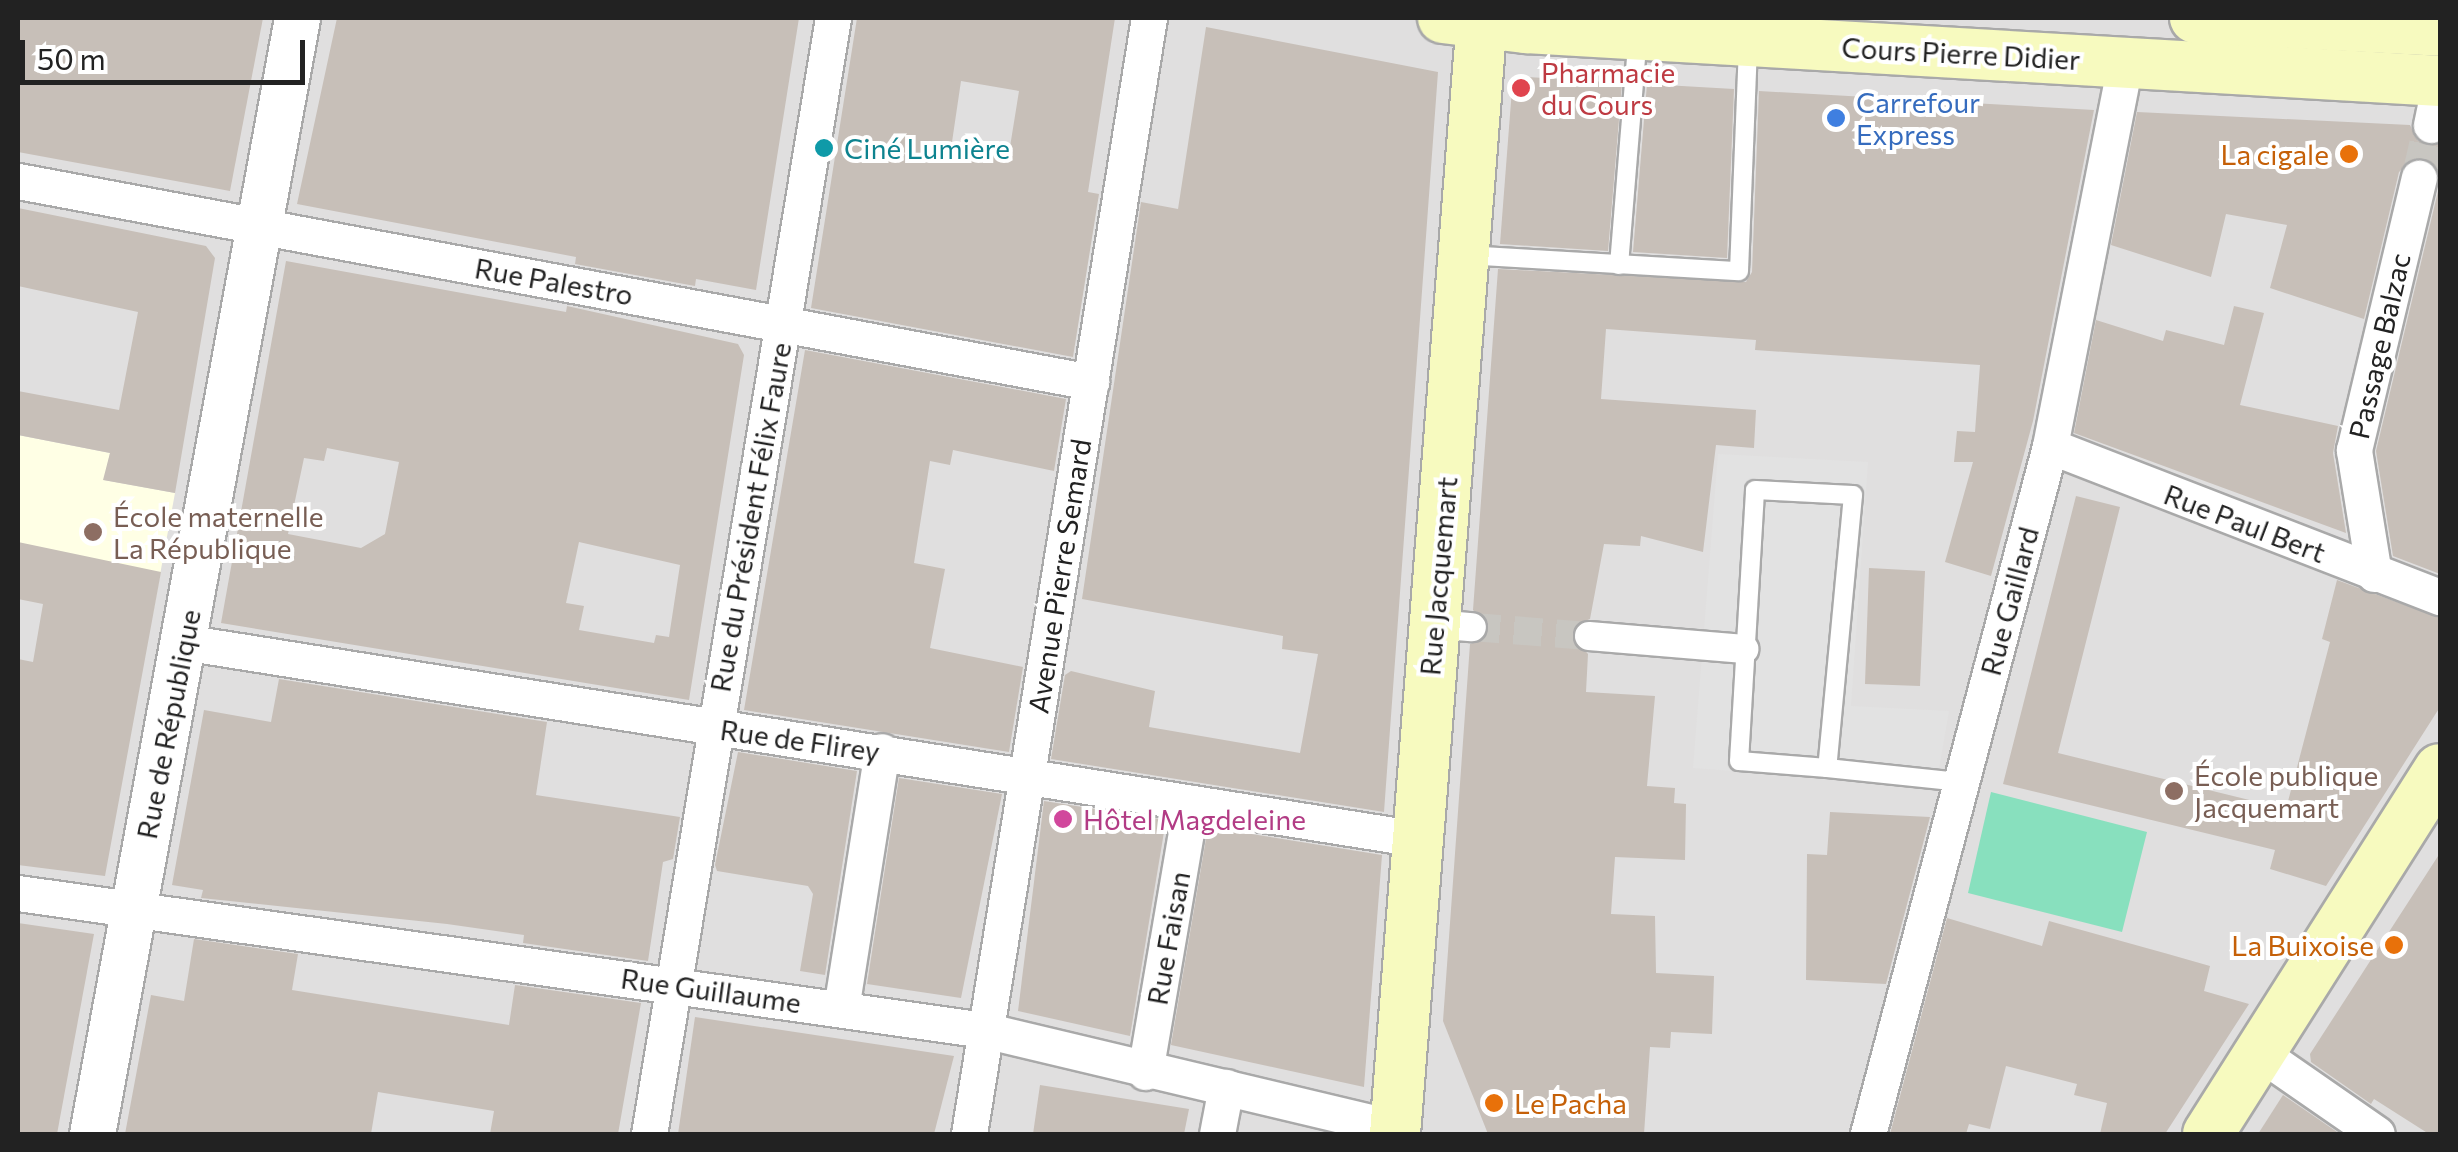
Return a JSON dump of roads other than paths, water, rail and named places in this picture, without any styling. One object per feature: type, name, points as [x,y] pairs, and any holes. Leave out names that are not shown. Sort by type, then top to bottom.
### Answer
[{"type":"main road","points":[[2194,18],[2440,31]]},
{"type":"main road","name":"Cours Pierre Didier","points":[[1468,19],[1748,41],[2125,62],[2437,96]]},
{"type":"main road","name":"Rue Jacquemart","points":[[1396,1131],[1418,839],[1453,625],[1466,256],[1468,19]]},
{"type":"main road","points":[[2208,1134],[2440,769]]},
{"type":"street","name":"Rue de République","points":[[92,1134],[297,18]]},
{"type":"street","name":"Rue du Président Félix Faure","points":[[649,1134],[713,727],[785,324],[833,18]]},
{"type":"street","name":"Avenue Pierre Semard","points":[[969,1134],[1149,18]]},
{"type":"street","name":"Rue Gaillard","points":[[1868,1134],[2050,446],[2125,62]]},
{"type":"street","name":"Passage Balzac","points":[[2374,574],[2354,450],[2419,178]]},
{"type":"street","name":"Rue Palestro","points":[[18,181],[1091,382]]},
{"type":"street","name":"Rue Paul Bert","points":[[2050,446],[2440,597]]},
{"type":"street","points":[[1589,636],[1744,649]]},
{"type":"street","name":"Rue de Flirey","points":[[183,642],[1418,839]]},
{"type":"street","points":[[842,1009],[882,751]]},
{"type":"street","name":"Rue Faisan","points":[[1145,1072],[1191,803]]},
{"type":"street","name":"Rue Guillaume","points":[[18,893],[984,1030],[1396,1131]]},
{"type":"street","points":[[2260,1052],[2377,1134]]},
{"type":"street","points":[[1217,1134],[1226,1087]]},
{"type":"lane","points":[[1619,265],[1638,33]]},
{"type":"lane","points":[[1466,256],[1740,272],[1748,41]]},
{"type":"lane","points":[[1827,768],[1853,495],[1756,490],[1739,760],[1961,782]]},
{"type":"tunnel","points":[[2419,178],[2431,125]]},
{"type":"tunnel","points":[[1472,627],[1589,636]]},
{"type":"place","name":"Pharmacie du Cours","points":[[1521,88]]},
{"type":"place","name":"Carrefour Express","points":[[1836,118]]},
{"type":"place","name":"Ciné Lumière","points":[[824,148]]},
{"type":"place","name":"La cigale","points":[[2349,154]]},
{"type":"place","name":"École maternelle La République","points":[[93,532]]},
{"type":"place","name":"École publique Jacquemart","points":[[2174,791]]},
{"type":"place","name":"Hôtel Magdeleine","points":[[1063,819]]},
{"type":"place","name":"La Buixoise","points":[[2394,945]]},
{"type":"place","name":"Le Pacha","points":[[1494,1103]]}]
